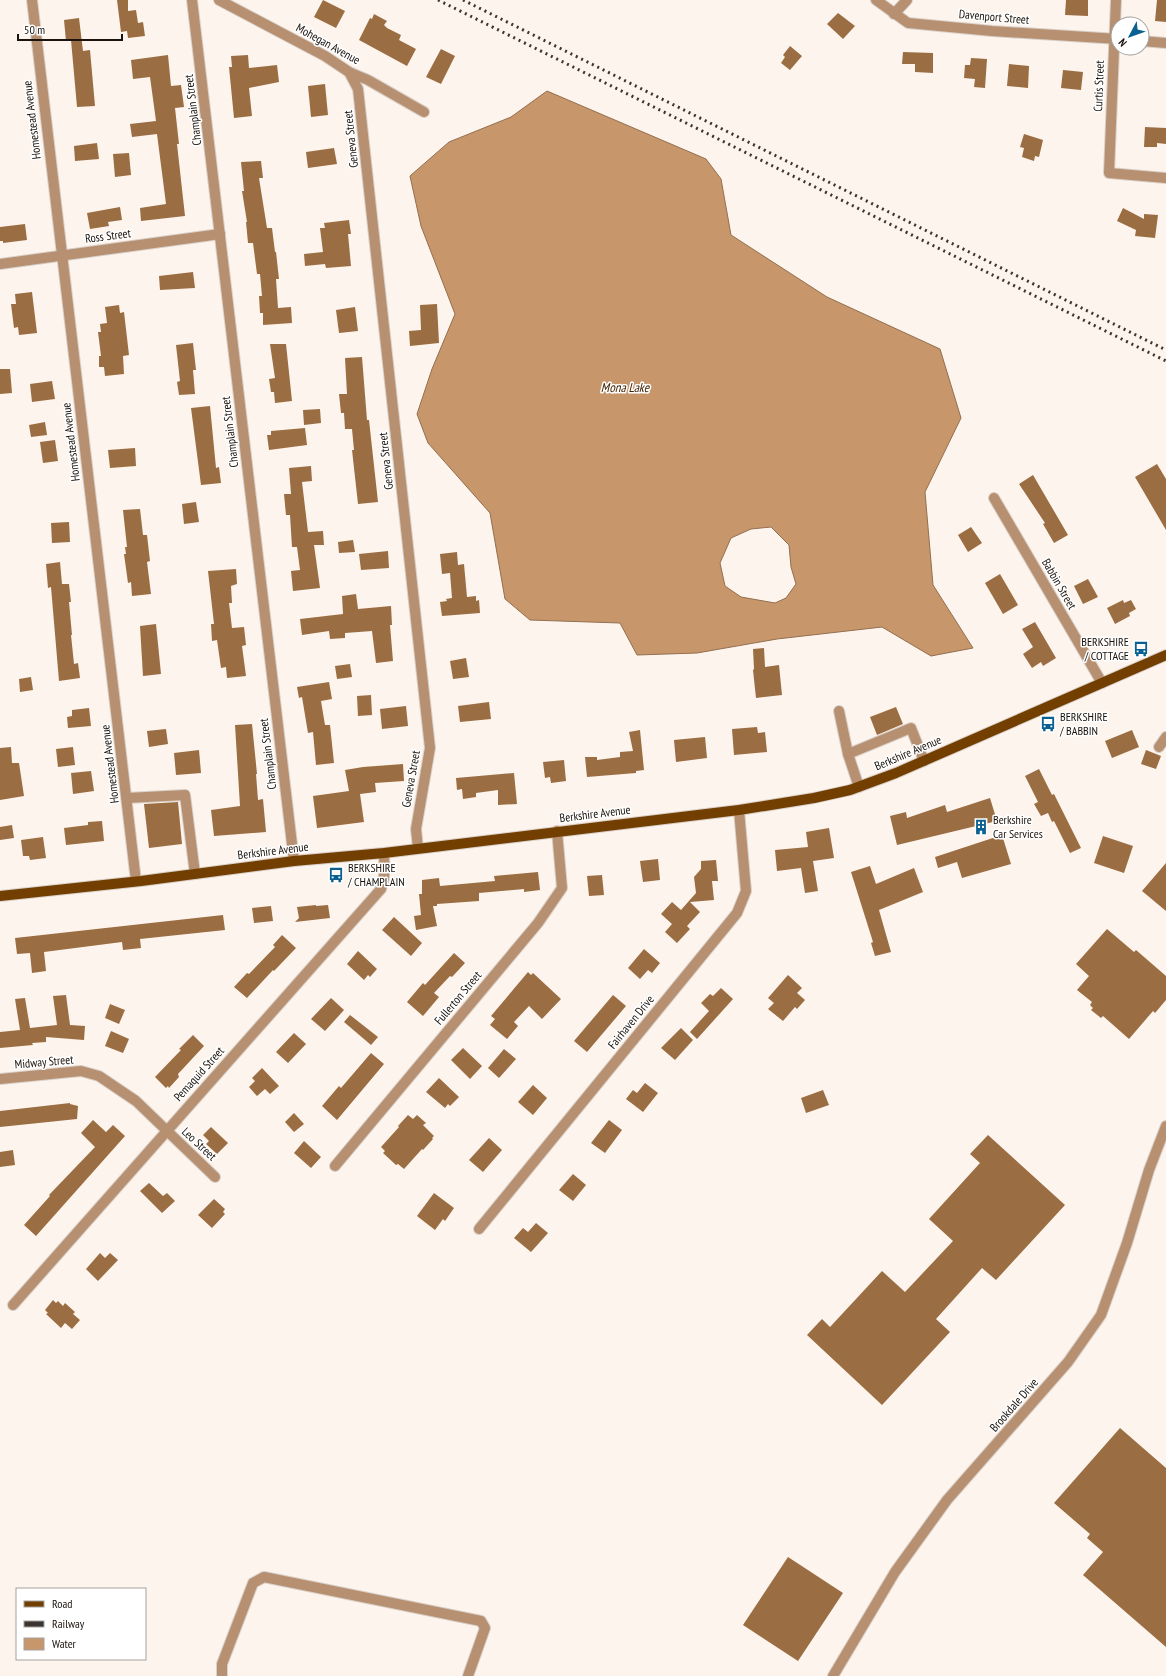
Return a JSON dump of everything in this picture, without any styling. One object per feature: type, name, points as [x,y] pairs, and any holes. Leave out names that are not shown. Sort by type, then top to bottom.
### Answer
[{"type":"main road","name":"Berkshire Avenue","points":[[0,896],[195,874],[294,861],[384,853],[739,810],[814,798],[859,787],[924,761],[1102,683],[1165,659]]},
{"type":"street","name":"Homestead Avenue","points":[[32,0],[136,881]]},
{"type":"street","name":"Champlain Street","points":[[192,0],[294,861]]},
{"type":"street","name":"Mohegan Avenue","points":[[219,0],[325,56],[349,72],[368,80],[424,112]]},
{"type":"street","name":"Davenport Street","points":[[876,0],[908,23],[992,31],[1110,39]]},
{"type":"street","points":[[894,14],[907,0]]},
{"type":"street","name":"Curtis Street","points":[[1116,0],[1116,16]]},
{"type":"street","points":[[1150,42],[1166,43]]},
{"type":"street","name":"Curtis Street","points":[[1115,56],[1109,173],[1166,178]]},
{"type":"street","name":"Geneva Street","points":[[349,72],[358,89],[430,748],[416,829],[418,848]]},
{"type":"street","name":"Ross Street","points":[[0,264],[220,234]]},
{"type":"street","name":"Babbin Street","points":[[994,498],[1102,683]]},
{"type":"street","points":[[839,711],[848,754],[859,787]]},
{"type":"street","points":[[848,754],[911,728],[924,761]]},
{"type":"street","points":[[1159,747],[1166,737]]},
{"type":"street","points":[[127,798],[185,795],[195,874]]},
{"type":"street","name":"Fairhaven Drive","points":[[479,1229],[737,913],[746,891],[739,810]]},
{"type":"street","name":"Fullerton Street","points":[[335,1166],[538,923],[555,899],[562,888],[557,831]]},
{"type":"street","name":"Pemaquid Street","points":[[13,1305],[381,889],[385,872],[384,853]]},
{"type":"street","name":"Midway Street","points":[[0,1079],[81,1071],[99,1076],[136,1101],[166,1131]]},
{"type":"street","name":"Brookdale Drive","points":[[833,1676],[895,1572],[947,1500],[1068,1362],[1101,1315],[1127,1243],[1149,1170],[1166,1126]]},
{"type":"street","name":"Leo Street","points":[[166,1131],[215,1177]]},
{"type":"street","points":[[222,1676],[222,1664],[253,1583],[264,1577],[481,1621],[485,1628],[468,1676]]},
{"type":"water","name":"Mona Lake","points":[[547,91],[706,159],[721,179],[731,235],[827,297],[940,349],[961,418],[925,492],[933,585],[973,648],[931,656],[882,627],[777,639],[697,653],[637,655],[620,623],[530,620],[505,599],[490,513],[428,443],[417,414],[432,369],[455,314],[421,226],[410,176],[449,142],[511,117]],"holes":[[[771,527],[789,545],[791,567],[796,584],[786,598],[775,603],[741,597],[725,586],[720,563],[731,538],[751,529]]]},
{"type":"building","points":[[117,0],[128,0],[128,11],[136,10],[138,23],[143,22],[145,36],[128,38],[127,31],[121,32]]},
{"type":"building","points":[[323,0],[345,11],[336,28],[314,17]]},
{"type":"building","points":[[1066,0],[1088,0],[1088,16],[1065,15]]},
{"type":"building","points":[[1157,0],[1166,0],[1166,22],[1155,21]]},
{"type":"building","points":[[838,13],[855,26],[843,39],[827,24]]},
{"type":"building","points":[[374,14],[387,21],[384,25],[387,28],[401,35],[399,40],[416,49],[407,66],[359,40],[370,18],[372,19]]},
{"type":"building","points":[[79,18],[83,51],[90,50],[95,106],[77,107],[71,40],[66,41],[64,20]]},
{"type":"building","points":[[790,46],[802,56],[790,70],[781,63],[785,57],[783,55]]},
{"type":"building","points":[[441,49],[455,56],[441,84],[426,77]]},
{"type":"building","points":[[903,52],[933,53],[933,73],[915,72],[915,64],[902,64]]},
{"type":"building","points":[[168,55],[171,86],[181,85],[184,107],[175,108],[179,144],[177,144],[185,216],[141,221],[140,208],[166,204],[157,134],[132,137],[130,124],[156,121],[150,77],[133,79],[131,60]]},
{"type":"building","points":[[248,55],[249,68],[277,65],[279,82],[249,88],[252,116],[234,118],[229,67],[232,67],[231,56]]},
{"type":"building","points":[[971,58],[987,59],[985,88],[974,87],[975,79],[964,78],[965,65],[970,65]]},
{"type":"building","points":[[1009,64],[1029,66],[1028,88],[1007,86]]},
{"type":"building","points":[[1063,70],[1083,72],[1081,90],[1061,88]]},
{"type":"building","points":[[325,84],[328,115],[311,117],[308,86]]},
{"type":"building","points":[[1145,127],[1166,128],[1166,144],[1157,143],[1157,147],[1144,147]]},
{"type":"building","points":[[1024,134],[1043,140],[1039,157],[1035,156],[1034,161],[1022,157],[1024,148],[1020,147]]},
{"type":"building","points":[[97,143],[99,159],[75,161],[74,146]]},
{"type":"building","points":[[334,148],[337,164],[308,168],[306,152]]},
{"type":"building","points":[[129,153],[131,175],[115,177],[113,154]]},
{"type":"building","points":[[261,161],[263,178],[259,178],[267,228],[272,228],[276,252],[279,279],[276,279],[278,308],[291,307],[292,323],[263,325],[263,313],[260,313],[259,296],[262,296],[260,274],[257,274],[253,243],[248,243],[247,222],[242,191],[244,191],[241,162]]},
{"type":"building","points":[[120,207],[122,220],[108,222],[109,226],[90,229],[87,213]]},
{"type":"building","points":[[1123,208],[1144,219],[1144,214],[1158,215],[1155,238],[1135,236],[1136,230],[1117,221]]},
{"type":"building","points":[[349,220],[351,234],[348,234],[351,266],[326,268],[325,264],[305,266],[304,254],[323,252],[320,228],[325,228],[324,223]]},
{"type":"building","points":[[25,224],[27,240],[3,243],[3,241],[0,241],[0,227]]},
{"type":"building","points":[[193,272],[195,288],[160,290],[159,276]]},
{"type":"building","points":[[32,292],[37,333],[19,335],[18,327],[14,328],[11,304],[16,304],[15,294]]},
{"type":"building","points":[[437,304],[439,343],[410,346],[409,331],[421,330],[420,305]]},
{"type":"building","points":[[119,305],[120,313],[124,312],[129,355],[123,356],[124,374],[105,376],[104,367],[99,367],[99,356],[101,356],[98,332],[101,332],[100,324],[107,323],[105,307]]},
{"type":"building","points":[[355,307],[358,331],[339,333],[336,310]]},
{"type":"building","points":[[193,343],[196,370],[193,370],[195,394],[179,395],[177,382],[180,381],[176,345]]},
{"type":"building","points":[[270,344],[286,344],[292,401],[275,403],[274,392],[271,392],[269,379],[275,378]]},
{"type":"building","points":[[362,357],[367,420],[369,420],[378,502],[358,504],[352,450],[354,450],[352,429],[345,429],[344,413],[341,413],[339,394],[347,394],[345,358]]},
{"type":"building","points":[[0,369],[10,369],[12,393],[0,394]]},
{"type":"building","points":[[52,381],[55,399],[32,402],[30,384]]},
{"type":"building","points":[[210,406],[216,468],[219,467],[221,483],[201,485],[191,408]]},
{"type":"building","points":[[320,409],[321,423],[304,425],[303,410]]},
{"type":"building","points":[[45,422],[47,435],[31,437],[29,425]]},
{"type":"building","points":[[305,428],[307,445],[269,450],[267,435],[271,435],[271,431]]},
{"type":"building","points":[[55,440],[58,461],[43,463],[40,442]]},
{"type":"building","points":[[135,448],[136,466],[110,468],[108,450]]},
{"type":"building","points":[[1157,464],[1166,479],[1166,530],[1135,477]]},
{"type":"building","points":[[311,466],[312,481],[302,482],[308,532],[323,531],[324,545],[314,545],[320,588],[293,591],[291,571],[300,570],[297,547],[292,547],[290,515],[286,515],[284,494],[291,494],[289,468]]},
{"type":"building","points":[[1033,475],[1068,535],[1054,543],[1043,524],[1045,523],[1019,484]]},
{"type":"building","points":[[196,502],[199,522],[184,524],[182,504]]},
{"type":"building","points":[[140,509],[143,535],[147,535],[150,561],[147,562],[151,594],[132,596],[131,582],[128,583],[124,554],[126,554],[125,547],[127,547],[123,510]]},
{"type":"building","points":[[69,522],[70,542],[52,543],[51,523]]},
{"type":"building","points":[[971,527],[982,543],[968,552],[958,535]]},
{"type":"building","points":[[353,540],[355,552],[339,553],[338,542]]},
{"type":"building","points":[[388,551],[389,568],[361,570],[359,554]]},
{"type":"building","points":[[457,552],[458,565],[464,564],[467,597],[476,596],[476,601],[479,600],[480,613],[442,616],[440,602],[447,601],[446,599],[452,598],[450,573],[442,574],[440,554]]},
{"type":"building","points":[[60,562],[62,584],[69,584],[74,664],[78,663],[80,678],[59,681],[51,587],[48,588],[46,564]]},
{"type":"building","points":[[236,569],[237,584],[231,586],[232,603],[229,603],[232,628],[244,627],[246,645],[242,646],[246,676],[227,678],[226,667],[221,668],[217,640],[212,641],[211,624],[214,624],[208,571]]},
{"type":"building","points":[[1000,574],[1018,605],[1003,614],[985,583]]},
{"type":"building","points":[[1088,579],[1098,597],[1083,604],[1074,586]]},
{"type":"building","points":[[356,594],[358,609],[391,606],[392,625],[390,625],[393,661],[376,663],[372,631],[345,633],[345,638],[330,639],[329,631],[302,635],[300,619],[343,614],[342,596]]},
{"type":"building","points":[[1123,600],[1124,603],[1131,600],[1136,609],[1129,613],[1130,616],[1115,624],[1107,608]]},
{"type":"building","points":[[1035,622],[1056,658],[1043,666],[1041,662],[1032,668],[1023,654],[1033,647],[1022,629]]},
{"type":"building","points":[[156,624],[161,674],[143,676],[140,626]]},
{"type":"building","points":[[764,648],[765,667],[779,665],[782,695],[756,698],[753,670],[753,649]]},
{"type":"building","points":[[466,658],[469,677],[453,679],[450,661]]},
{"type":"building","points":[[350,664],[352,677],[337,679],[335,666]]},
{"type":"building","points":[[31,677],[33,690],[20,692],[19,679]]},
{"type":"building","points":[[329,682],[332,699],[321,701],[325,725],[330,725],[334,763],[316,765],[313,732],[308,733],[302,697],[299,698],[297,687]]},
{"type":"building","points":[[371,695],[372,715],[358,716],[357,696]]},
{"type":"building","points":[[489,702],[491,719],[460,722],[458,706]]},
{"type":"building","points":[[406,706],[408,726],[382,729],[380,709]]},
{"type":"building","points":[[896,707],[903,724],[877,735],[870,717]]},
{"type":"building","points":[[89,708],[91,726],[68,728],[67,717],[72,716],[72,710]]},
{"type":"building","points":[[252,724],[258,800],[263,799],[266,832],[214,836],[211,810],[240,806],[235,725]]},
{"type":"building","points":[[757,727],[758,733],[765,732],[767,752],[734,755],[732,729]]},
{"type":"building","points":[[166,729],[168,744],[149,747],[147,731]]},
{"type":"building","points":[[640,730],[644,770],[636,771],[636,773],[587,777],[585,757],[597,757],[597,760],[620,757],[620,752],[633,751],[629,732]]},
{"type":"building","points":[[1132,730],[1139,747],[1112,758],[1105,741]]},
{"type":"building","points":[[705,737],[707,758],[676,762],[674,740]]},
{"type":"building","points":[[11,747],[12,763],[19,763],[24,796],[0,800],[0,748]]},
{"type":"building","points":[[73,747],[75,765],[58,767],[56,749]]},
{"type":"building","points":[[199,750],[201,773],[176,775],[174,753]]},
{"type":"building","points":[[1146,750],[1161,756],[1156,769],[1141,764]]},
{"type":"building","points":[[564,760],[566,781],[551,783],[550,777],[545,778],[543,762]]},
{"type":"building","points":[[403,764],[404,781],[375,783],[376,792],[360,794],[364,822],[317,828],[313,796],[349,791],[345,770]]},
{"type":"building","points":[[1039,769],[1052,795],[1054,794],[1081,848],[1070,853],[1054,821],[1052,822],[1048,813],[1041,816],[1034,804],[1038,802],[1025,776]]},
{"type":"building","points":[[91,771],[94,791],[73,794],[71,773]]},
{"type":"building","points":[[514,773],[517,804],[498,805],[498,790],[476,793],[476,797],[463,799],[462,789],[457,790],[456,778]]},
{"type":"building","points":[[990,798],[997,821],[897,845],[890,816],[906,812],[907,818],[945,805],[947,812]]},
{"type":"building","points":[[178,802],[182,844],[149,848],[144,804]]},
{"type":"building","points":[[102,821],[104,841],[66,845],[64,828],[88,825],[88,822]]},
{"type":"building","points":[[12,825],[14,838],[0,840],[0,827]]},
{"type":"building","points":[[829,828],[834,858],[813,861],[818,891],[805,893],[801,868],[777,871],[775,850],[808,847],[806,832]]},
{"type":"building","points":[[1002,835],[1011,864],[962,878],[957,862],[938,868],[935,857]]},
{"type":"building","points":[[1103,836],[1133,846],[1124,873],[1094,863]]},
{"type":"building","points":[[43,837],[46,858],[30,860],[29,856],[23,856],[21,840]]},
{"type":"building","points":[[658,859],[660,880],[643,882],[640,861]]},
{"type":"building","points":[[716,860],[718,881],[712,881],[714,900],[690,902],[700,912],[687,926],[690,929],[677,943],[665,932],[672,924],[661,914],[672,902],[681,910],[696,893],[694,877],[701,869],[701,861]]},
{"type":"building","points":[[1166,863],[1166,911],[1142,891]]},
{"type":"building","points":[[870,866],[876,884],[914,868],[923,892],[879,910],[891,952],[875,956],[871,943],[873,942],[851,872]]},
{"type":"building","points":[[538,872],[540,890],[524,892],[524,889],[479,893],[479,901],[437,904],[437,906],[433,906],[437,926],[416,930],[414,916],[421,915],[419,894],[422,894],[422,880],[439,878],[440,886],[495,881],[494,876]]},
{"type":"building","points":[[602,875],[604,895],[589,896],[587,876]]},
{"type":"building","points":[[328,905],[330,918],[295,922],[299,918],[297,907]]},
{"type":"building","points":[[271,906],[273,921],[254,923],[252,908]]},
{"type":"building","points":[[223,915],[225,930],[140,939],[141,948],[123,950],[122,942],[44,952],[46,971],[32,973],[30,953],[17,954],[15,938]]},
{"type":"building","points":[[394,917],[422,943],[411,956],[382,930]]},
{"type":"building","points":[[1107,929],[1134,952],[1136,950],[1166,976],[1166,1000],[1155,1013],[1153,1011],[1129,1039],[1103,1016],[1101,1018],[1091,1010],[1093,1008],[1090,1005],[1092,1002],[1077,990],[1089,976],[1076,964]]},
{"type":"building","points":[[282,935],[296,948],[247,998],[234,987],[275,947],[273,945]]},
{"type":"building","points":[[644,949],[660,963],[652,973],[648,970],[640,979],[628,968]]},
{"type":"building","points":[[358,951],[377,969],[370,977],[368,975],[364,980],[347,964]]},
{"type":"building","points":[[454,953],[465,963],[434,993],[439,997],[423,1016],[407,1002],[423,983],[425,985]]},
{"type":"building","points":[[528,972],[531,975],[533,973],[561,999],[542,1019],[529,1006],[514,1022],[518,1026],[507,1039],[490,1025],[495,1019],[491,1016]]},
{"type":"building","points":[[788,975],[802,988],[797,993],[805,1000],[797,1009],[795,1007],[783,1021],[768,1009],[774,1003],[768,998]]},
{"type":"building","points":[[721,988],[733,999],[697,1039],[690,1032],[709,1011],[701,1003],[710,994],[713,996]]},
{"type":"building","points":[[66,995],[70,1025],[85,1026],[84,1040],[46,1037],[46,1042],[32,1043],[33,1045],[0,1048],[0,1032],[20,1030],[15,999],[25,998],[30,1028],[57,1025],[53,996]]},
{"type":"building","points":[[613,995],[626,1006],[587,1052],[574,1041]]},
{"type":"building","points":[[331,998],[344,1010],[325,1031],[311,1019]]},
{"type":"building","points":[[110,1004],[125,1010],[119,1024],[105,1018]]},
{"type":"building","points":[[350,1015],[378,1037],[371,1045],[344,1022]]},
{"type":"building","points":[[681,1028],[693,1040],[675,1060],[661,1048]]},
{"type":"building","points":[[111,1031],[129,1039],[123,1053],[105,1046]]},
{"type":"building","points":[[294,1033],[306,1044],[288,1063],[276,1052]]},
{"type":"building","points":[[193,1035],[204,1046],[178,1074],[179,1077],[169,1088],[168,1086],[166,1088],[155,1077]]},
{"type":"building","points":[[463,1048],[482,1066],[470,1079],[451,1060]]},
{"type":"building","points":[[504,1049],[516,1059],[499,1078],[488,1068]]},
{"type":"building","points":[[371,1053],[384,1064],[337,1120],[322,1106],[339,1086],[341,1088]]},
{"type":"building","points":[[262,1068],[279,1086],[270,1094],[265,1089],[257,1096],[249,1087],[255,1081],[252,1078]]},
{"type":"building","points":[[439,1078],[459,1097],[450,1106],[448,1104],[445,1108],[426,1092]]},
{"type":"building","points":[[645,1083],[658,1093],[643,1112],[626,1099],[633,1090],[637,1093]]},
{"type":"building","points":[[533,1085],[547,1098],[533,1115],[518,1102]]},
{"type":"building","points":[[823,1090],[829,1105],[806,1113],[801,1098]]},
{"type":"building","points":[[70,1103],[78,1106],[77,1119],[0,1127],[0,1111]]},
{"type":"building","points":[[294,1113],[304,1124],[294,1132],[285,1122]]},
{"type":"building","points":[[408,1115],[413,1119],[417,1115],[426,1123],[423,1125],[434,1136],[423,1150],[422,1149],[404,1169],[398,1164],[396,1165],[383,1153],[385,1151],[381,1147]]},
{"type":"building","points":[[93,1120],[106,1132],[113,1125],[125,1136],[36,1236],[24,1225],[50,1196],[49,1195],[95,1147],[81,1133]]},
{"type":"building","points":[[609,1120],[622,1130],[605,1153],[591,1143]]},
{"type":"building","points":[[211,1127],[228,1143],[217,1154],[206,1144],[209,1141],[203,1135]]},
{"type":"building","points":[[988,1135],[1065,1205],[996,1280],[982,1268],[936,1319],[950,1332],[882,1405],[807,1335],[822,1319],[830,1327],[882,1271],[905,1292],[953,1241],[929,1219],[980,1163],[970,1154]]},
{"type":"building","points":[[489,1138],[502,1150],[483,1172],[469,1160]]},
{"type":"building","points":[[304,1141],[321,1157],[311,1168],[294,1153]]},
{"type":"building","points":[[13,1150],[15,1165],[0,1167],[0,1152]]},
{"type":"building","points":[[573,1174],[586,1185],[573,1201],[559,1190]]},
{"type":"building","points":[[149,1183],[163,1196],[167,1193],[175,1201],[162,1213],[140,1191]]},
{"type":"building","points":[[434,1193],[454,1208],[445,1221],[443,1219],[435,1230],[417,1216]]},
{"type":"building","points":[[214,1199],[225,1209],[223,1212],[225,1214],[212,1228],[198,1215]]},
{"type":"building","points":[[536,1223],[548,1233],[531,1252],[514,1238],[523,1228],[528,1232]]},
{"type":"building","points":[[100,1253],[105,1258],[110,1253],[118,1260],[98,1281],[86,1269]]},
{"type":"building","points":[[53,1300],[56,1303],[58,1301],[63,1306],[65,1303],[75,1312],[73,1314],[80,1320],[72,1329],[65,1323],[61,1328],[46,1314],[48,1313],[45,1310]]},
{"type":"building","points":[[1120,1428],[1166,1468],[1166,1647],[1083,1575],[1103,1552],[1087,1538],[1090,1534],[1054,1503]]},
{"type":"building","points":[[788,1557],[843,1593],[798,1661],[743,1625]]},
{"type":"railway","points":[[438,0],[1166,361]]},
{"type":"railway","points":[[463,0],[1166,350]]},
{"type":"place","name":"BERKSHIRE / COTTAGE","points":[[1141,649]]},
{"type":"place","name":"BERKSHIRE / BABBIN","points":[[1048,724]]},
{"type":"place","name":"Berkshire Car Services","points":[[981,827]]},
{"type":"place","name":"BERKSHIRE / CHAMPLAIN","points":[[336,875]]}]
